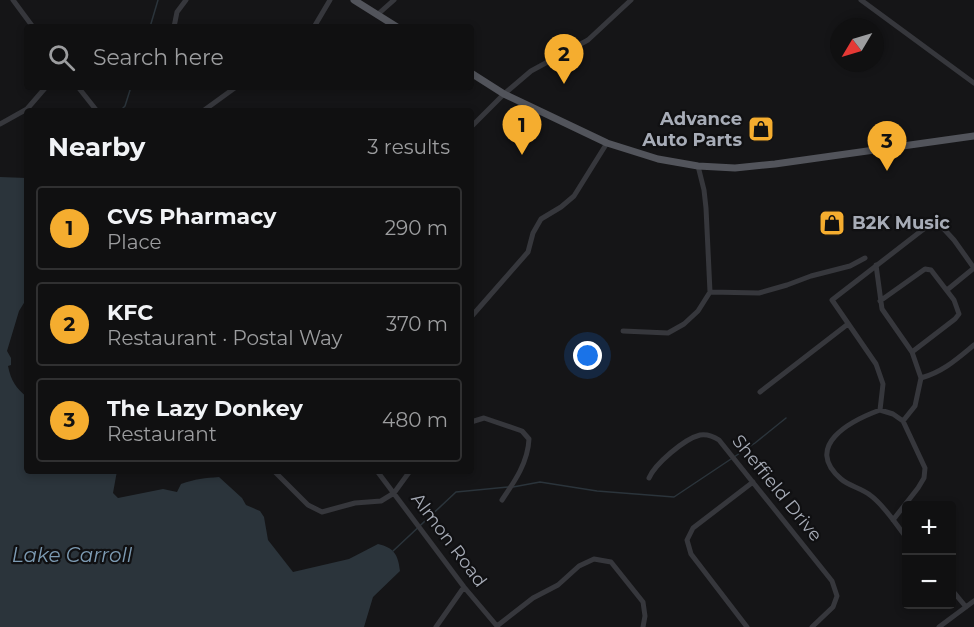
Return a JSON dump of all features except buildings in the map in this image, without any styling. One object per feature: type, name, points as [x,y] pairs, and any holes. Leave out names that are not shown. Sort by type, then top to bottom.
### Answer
[{"type":"main road","points":[[354,0],[392,24]]},
{"type":"main road","points":[[474,75],[504,94],[607,143],[658,159],[698,166],[735,168],[775,164],[974,136]]},
{"type":"street","points":[[13,0],[31,24]]},
{"type":"street","points":[[175,24],[177,12],[186,0]]},
{"type":"street","points":[[316,24],[330,0]]},
{"type":"street","points":[[377,15],[394,0]]},
{"type":"street","points":[[474,124],[531,71],[588,40],[631,0]]},
{"type":"street","points":[[861,0],[974,83]]},
{"type":"street","points":[[28,108],[43,90]]},
{"type":"street","points":[[80,90],[95,108]]},
{"type":"street","points":[[210,108],[232,90]]},
{"type":"street","points":[[0,124],[24,111]]},
{"type":"street","points":[[474,314],[528,252],[533,232],[542,219],[574,195],[607,143]]},
{"type":"street","points":[[623,331],[668,333],[684,324],[698,310],[710,292],[705,199],[698,166]]},
{"type":"street","points":[[880,410],[883,384],[876,364],[832,300],[925,228],[935,226],[942,227],[974,268],[947,290]]},
{"type":"street","points":[[710,292],[759,293],[850,266],[863,259]]},
{"type":"street","points":[[876,265],[880,301],[889,321],[912,352],[921,378],[915,406],[903,421]]},
{"type":"street","points":[[880,301],[925,269],[931,270],[958,307],[955,319],[912,352]]},
{"type":"street","points":[[760,392],[848,324]]},
{"type":"street","points":[[921,378],[948,367],[974,345]]},
{"type":"street","points":[[893,520],[918,488],[924,478],[925,468],[903,421],[893,414],[880,410],[833,437],[827,451],[829,464],[842,479],[870,495],[902,532]]},
{"type":"street","points":[[474,421],[484,418],[522,431],[529,439],[528,452],[521,469],[502,500]]},
{"type":"street","name":"Sheffield Drive","points":[[648,478],[653,468],[687,441],[701,435],[711,435],[719,440],[832,581],[837,596],[833,608],[812,627]]},
{"type":"street","points":[[277,474],[308,505],[322,512],[355,503],[377,502],[394,493],[408,474]]},
{"type":"street","name":"Almon Road","points":[[379,474],[464,587],[498,626]]},
{"type":"street","points":[[747,627],[691,554],[687,540],[693,528],[753,482]]},
{"type":"street","points":[[498,626],[533,598],[558,585],[579,566],[594,559],[611,562],[643,602],[645,616],[643,627]]},
{"type":"street","points":[[436,627],[464,587]]},
{"type":"street","points":[[956,596],[966,607]]},
{"type":"street","points":[[939,627],[974,601]]},
{"type":"water","name":"Lake Carroll","points":[[0,177],[24,178],[24,303],[19,311],[7,351],[11,358],[11,365],[8,366],[12,380],[24,394],[24,474],[116,474],[113,493],[118,498],[163,489],[177,492],[181,484],[219,477],[242,498],[246,505],[260,511],[264,517],[268,540],[293,572],[349,559],[378,544],[391,550],[396,556],[400,571],[373,597],[364,627],[0,627]]},
{"type":"waterway","points":[[151,24],[158,0]]},
{"type":"waterway","points":[[123,108],[130,90]]},
{"type":"waterway","points":[[513,487],[540,482],[597,491],[674,497],[755,443],[786,418]]},
{"type":"waterway","points":[[393,551],[456,492],[508,487]]},
{"type":"place","name":"KFC","points":[[564,84]]},
{"type":"place","name":"Advance Auto Parts","points":[[761,129]]},
{"type":"place","name":"CVS Pharmacy","points":[[522,155]]},
{"type":"place","name":"The Lazy Donkey","points":[[887,171]]},
{"type":"place","name":"B2K Music","points":[[832,223]]}]
